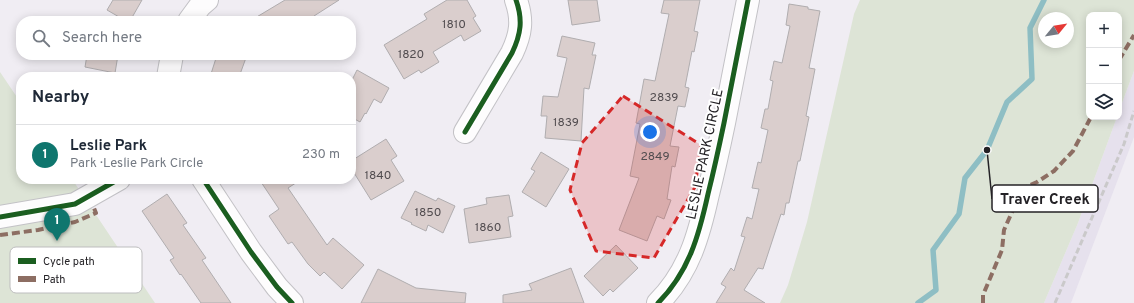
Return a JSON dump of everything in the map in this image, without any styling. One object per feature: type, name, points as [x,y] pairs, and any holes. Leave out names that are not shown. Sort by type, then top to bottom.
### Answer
[{"type":"street","points":[[192,16],[207,0]]},
{"type":"street","points":[[465,132],[519,40],[520,15],[516,0]]},
{"type":"street","name":"LESLIE PARK CIRCLE","points":[[658,303],[675,284],[693,249],[701,226],[717,158],[748,0]]},
{"type":"street","points":[[169,72],[171,60]]},
{"type":"street","points":[[0,217],[75,204],[109,184]]},
{"type":"street","points":[[206,184],[251,252],[277,287],[292,303]]},
{"type":"highlighted area","points":[[623,96],[701,145],[695,187],[654,258],[596,251],[570,190],[582,143]]},
{"type":"shaded area","points":[[860,0],[1134,0],[1134,71],[1122,103],[1122,12],[1086,12],[1086,120],[1116,120],[1078,223],[1044,303],[780,303],[788,285],[807,222],[854,14]]},
{"type":"shaded area","points":[[1134,71],[1134,137],[1071,303],[1044,303],[1078,223],[1116,120],[1122,120],[1122,103]]},
{"type":"shaded area","points":[[0,72],[16,96],[16,184],[75,184],[118,247],[10,247],[10,293],[142,293],[142,284],[155,303],[0,303]]},
{"type":"building","points":[[113,0],[142,0],[133,16],[117,16],[107,10]]},
{"type":"building","points":[[285,0],[339,0],[314,16],[258,16]]},
{"type":"building","points":[[447,0],[467,0],[476,16],[473,18],[481,31],[464,41],[461,35],[433,52],[439,62],[421,73],[419,70],[404,79],[384,45],[427,19],[424,14]]},
{"type":"building","points":[[568,0],[597,0],[600,21],[572,25]]},
{"type":"building","points":[[664,0],[700,0],[694,31],[698,32],[694,52],[692,51],[685,87],[689,88],[685,107],[678,106],[670,146],[679,147],[675,167],[672,166],[667,199],[671,200],[664,219],[657,216],[647,241],[619,230],[639,178],[630,176],[640,124],[636,123],[644,79],[655,81],[669,14],[661,13]]},
{"type":"building","points":[[789,4],[808,7],[808,9],[820,11],[809,68],[815,69],[806,116],[809,117],[800,161],[798,161],[789,203],[786,203],[784,215],[781,214],[763,269],[758,268],[744,290],[765,303],[716,303],[726,287],[721,284],[731,268],[734,271],[745,237],[741,236],[747,217],[752,219],[759,189],[752,188],[758,162],[761,163],[768,130],[761,128],[765,109],[768,109],[773,81],[770,80],[774,61],[782,63],[790,26],[786,25]]},
{"type":"building","points":[[562,36],[595,43],[592,55],[596,55],[589,89],[584,88],[581,141],[545,138],[547,116],[541,116],[543,96],[558,97],[567,58],[557,56]]},
{"type":"building","points":[[86,60],[117,60],[115,72],[85,67]]},
{"type":"building","points":[[215,60],[245,60],[241,72],[212,72]]},
{"type":"building","points":[[357,70],[389,88],[381,103],[374,99],[360,122],[356,120]]},
{"type":"building","points":[[386,139],[397,156],[391,160],[404,181],[371,200],[356,176],[356,158]]},
{"type":"building","points":[[541,152],[569,169],[546,207],[522,192],[535,171],[531,169]]},
{"type":"building","points":[[262,184],[294,184],[288,188],[327,245],[333,238],[364,265],[342,289],[324,272],[320,276],[308,264],[292,242],[288,244],[269,216],[279,209]]},
{"type":"building","points":[[415,191],[436,201],[438,198],[455,206],[443,233],[428,225],[426,231],[401,218]]},
{"type":"building","points":[[167,194],[187,223],[183,225],[206,258],[202,260],[231,303],[201,303],[170,260],[174,258],[142,211]]},
{"type":"building","points":[[509,195],[513,216],[508,217],[511,237],[469,243],[464,209],[487,204],[486,198]]},
{"type":"building","points":[[616,245],[638,268],[613,292],[610,289],[603,296],[584,276]]},
{"type":"building","points":[[571,268],[584,303],[503,303],[503,295],[532,290],[529,284]]},
{"type":"building","points":[[378,269],[416,288],[466,293],[465,303],[361,303]]},
{"type":"waterway","points":[[918,303],[936,290],[933,250],[959,214],[965,178],[987,150],[1007,102],[1032,79],[1030,28],[1044,0]]},
{"type":"railway","points":[[1055,303],[1124,144],[1134,111]]},
{"type":"marked path","points":[[1122,55],[1134,35]]},
{"type":"marked path","points":[[983,303],[983,295],[1002,250],[1004,230],[1020,190],[1037,182],[1054,171],[1073,151],[1089,120]]},
{"type":"marked path","points":[[0,235],[38,230],[75,222],[96,213],[94,208]]},
{"type":"cycle path","points":[[465,132],[515,46],[520,27],[520,14],[516,0]]},
{"type":"cycle path","points":[[658,303],[678,279],[691,252],[701,224],[722,132],[748,0]]},
{"type":"cycle path","points":[[0,217],[75,204],[110,184]]},
{"type":"cycle path","points":[[206,184],[251,252],[277,287],[292,303]]},
{"type":"place","name":"Traver Creek","points":[[987,150]]},
{"type":"place","name":"Leslie Park","points":[[57,241]]}]
